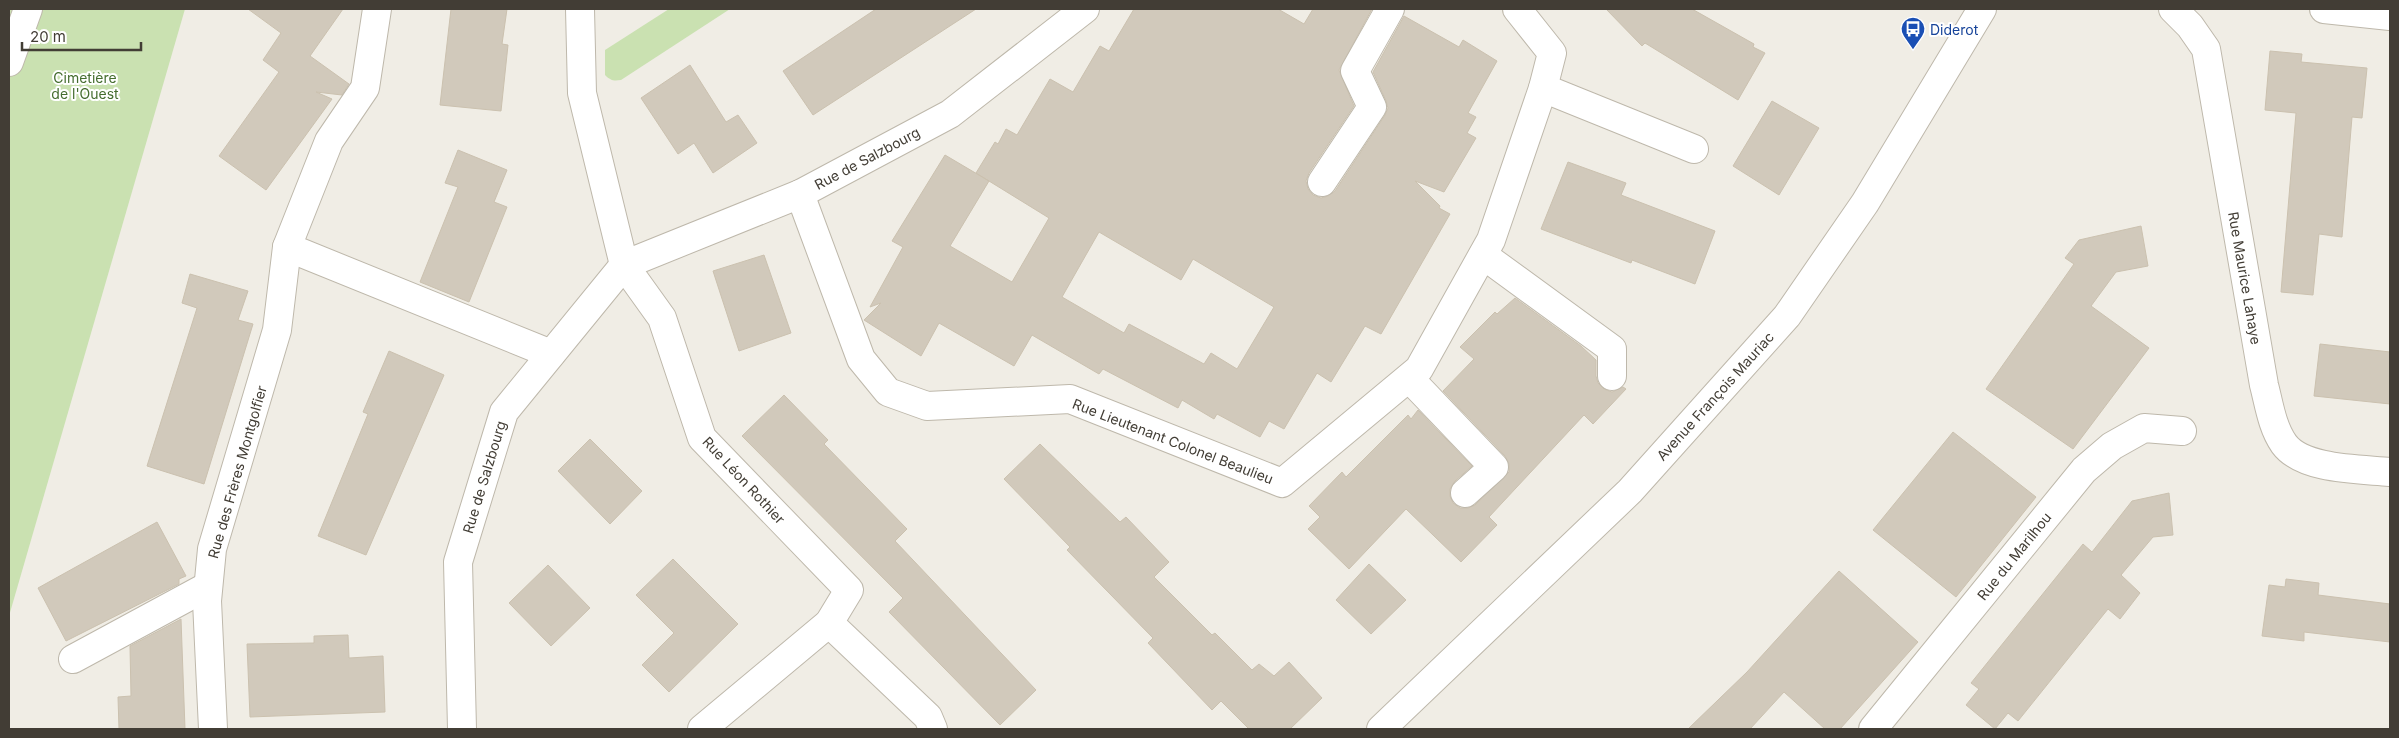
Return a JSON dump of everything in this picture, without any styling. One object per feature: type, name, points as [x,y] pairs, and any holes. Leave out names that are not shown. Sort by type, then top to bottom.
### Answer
[{"type":"street","points":[[9,62],[28,9]]},
{"type":"street","name":"Rue des Frères Montgolfier","points":[[213,729],[207,601],[212,549],[277,330],[288,247],[329,142],[365,88],[377,9]]},
{"type":"street","points":[[580,9],[582,93],[624,265]]},
{"type":"street","name":"Rue de Salzbourg","points":[[462,729],[458,562],[504,412],[624,265],[800,194],[950,114],[1085,9]]},
{"type":"street","points":[[1322,182],[1372,107],[1355,71],[1390,9]]},
{"type":"street","name":"Rue Lieutenant Colonel Beaulieu","points":[[800,194],[861,359],[888,392],[927,406],[1070,399],[1282,483],[1419,369],[1492,240],[1543,88],[1552,53],[1517,9]]},
{"type":"street","name":"Avenue François Mauriac","points":[[1380,729],[1630,491],[1787,316],[1865,203],[1982,9]]},
{"type":"street","name":"Rue Maurice Lahaye","points":[[2173,9],[2190,26],[2206,50],[2264,385],[2276,428],[2284,445],[2300,458],[2327,466],[2390,472]]},
{"type":"street","points":[[2324,9],[2390,16]]},
{"type":"street","points":[[1543,88],[1694,149]]},
{"type":"street","points":[[288,247],[551,354]]},
{"type":"street","points":[[1483,255],[1612,350],[1612,376]]},
{"type":"street","name":"Rue Léon Rothier","points":[[624,265],[662,318],[702,438],[850,590],[829,623],[702,729]]},
{"type":"street","points":[[1409,378],[1494,467],[1465,493]]},
{"type":"street","name":"Rue du Marilhou","points":[[1874,729],[2084,470],[2112,446],[2144,428],[2182,431]]},
{"type":"street","points":[[73,659],[208,586]]},
{"type":"street","points":[[829,623],[928,717],[933,729]]},
{"type":"green space","name":"Cimetière de l'Ouest","points":[[9,9],[185,9],[9,616]]},
{"type":"green space","points":[[669,9],[730,9],[621,80],[613,80],[605,75],[605,50]]},
{"type":"building","points":[[248,9],[343,9],[310,56],[349,84],[342,95],[316,92],[332,99],[266,190],[219,156],[279,72],[263,60],[281,33]]},
{"type":"building","points":[[451,9],[507,9],[502,44],[508,45],[501,111],[440,105]]},
{"type":"building","points":[[876,9],[976,9],[813,115],[783,71]]},
{"type":"building","points":[[1134,9],[1278,9],[1304,24],[1313,9],[1372,9],[1339,70],[1354,106],[1309,173],[1306,181],[1308,189],[1313,195],[1321,198],[1335,191],[1385,115],[1388,108],[1373,72],[1404,16],[1459,47],[1463,40],[1497,61],[1468,113],[1476,117],[1467,133],[1476,138],[1444,192],[1415,181],[1440,206],[1439,208],[1450,214],[1381,334],[1365,326],[1331,382],[1317,373],[1284,429],[1269,421],[1260,437],[1217,414],[1214,419],[1182,400],[1178,408],[1103,369],[1099,374],[1032,335],[1014,366],[939,323],[921,356],[864,320],[881,303],[870,307],[903,247],[892,241],[945,155],[988,181],[976,173],[995,142],[998,144],[1006,129],[1017,135],[1050,79],[1073,92],[1100,46],[1109,51]],"holes":[[[989,181],[1049,218],[1012,282],[950,246]],[[1099,232],[1181,280],[1193,259],[1274,307],[1237,369],[1211,353],[1204,364],[1129,324],[1124,333],[1062,297]]]},
{"type":"building","points":[[1606,9],[1692,9],[1754,44],[1753,47],[1765,53],[1738,100],[1645,43],[1642,46]]},
{"type":"building","points":[[2270,51],[2302,54],[2301,62],[2367,68],[2362,118],[2352,117],[2342,237],[2319,234],[2313,295],[2281,292],[2296,113],[2265,110]]},
{"type":"building","points":[[690,65],[726,122],[738,115],[757,143],[713,173],[694,143],[678,154],[641,98]]},
{"type":"building","points":[[1772,101],[1819,128],[1779,195],[1733,166]]},
{"type":"building","points":[[458,150],[507,170],[494,202],[507,207],[469,302],[420,282],[458,187],[445,183]]},
{"type":"building","points":[[1568,162],[1626,183],[1621,195],[1715,231],[1695,284],[1632,260],[1631,263],[1541,229]]},
{"type":"building","points":[[2141,226],[2148,266],[2116,272],[2091,306],[2149,348],[2073,449],[1986,389],[2074,264],[2065,258],[2079,240]]},
{"type":"building","points":[[764,255],[791,333],[739,351],[713,271]]},
{"type":"building","points":[[190,274],[248,291],[238,320],[253,324],[204,484],[147,466],[197,308],[182,303]]},
{"type":"building","points":[[1515,298],[1581,346],[1596,360],[1596,376],[1598,383],[1604,389],[1612,392],[1623,387],[1626,389],[1593,424],[1584,415],[1489,517],[1497,525],[1461,562],[1406,509],[1349,569],[1308,529],[1320,517],[1309,506],[1342,472],[1346,477],[1408,415],[1411,419],[1418,410],[1472,466],[1455,481],[1450,489],[1453,503],[1460,508],[1468,508],[1475,505],[1509,472],[1509,464],[1505,456],[1443,391],[1474,359],[1460,347],[1495,312],[1497,314]]},
{"type":"building","points":[[2320,344],[2390,352],[2390,404],[2314,396]]},
{"type":"building","points":[[389,351],[444,375],[366,555],[318,536],[368,414],[363,412]]},
{"type":"building","points":[[784,395],[828,440],[824,444],[907,529],[895,541],[1036,690],[1000,725],[889,612],[903,598],[742,436]]},
{"type":"building","points":[[1953,432],[2036,497],[1956,597],[1873,530]]},
{"type":"building","points":[[590,439],[642,491],[610,524],[558,471]]},
{"type":"building","points":[[1040,444],[1120,522],[1126,517],[1169,562],[1154,577],[1212,635],[1215,633],[1252,670],[1259,664],[1274,676],[1289,662],[1322,698],[1290,729],[1249,729],[1221,701],[1212,710],[1148,643],[1153,638],[1067,550],[1070,547],[1004,479]]},
{"type":"building","points":[[2169,493],[2173,535],[2153,537],[2121,575],[2140,593],[2120,619],[2108,609],[2018,721],[2008,713],[1995,729],[1966,705],[1979,689],[1971,683],[2083,544],[2092,552],[2132,501]]},
{"type":"building","points":[[157,522],[186,576],[179,579],[179,584],[66,641],[38,588]]},
{"type":"building","points":[[673,559],[738,624],[669,692],[642,665],[674,633],[636,595]]},
{"type":"building","points":[[1369,564],[1406,600],[1371,634],[1336,600]]},
{"type":"building","points":[[548,565],[590,608],[551,646],[509,603]]},
{"type":"building","points":[[1839,571],[1918,642],[1840,729],[1825,729],[1784,692],[1750,729],[1688,729],[1747,672]]},
{"type":"building","points":[[2286,579],[2319,583],[2318,595],[2390,604],[2390,642],[2304,632],[2304,641],[2262,636],[2269,585],[2285,587]]},
{"type":"building","points":[[181,619],[185,729],[119,729],[118,697],[131,696],[130,646]]},
{"type":"building","points":[[348,635],[349,658],[383,656],[385,712],[250,717],[247,644],[314,643],[314,636]]},
{"type":"place","name":"Diderot","points":[[1913,50]]}]
